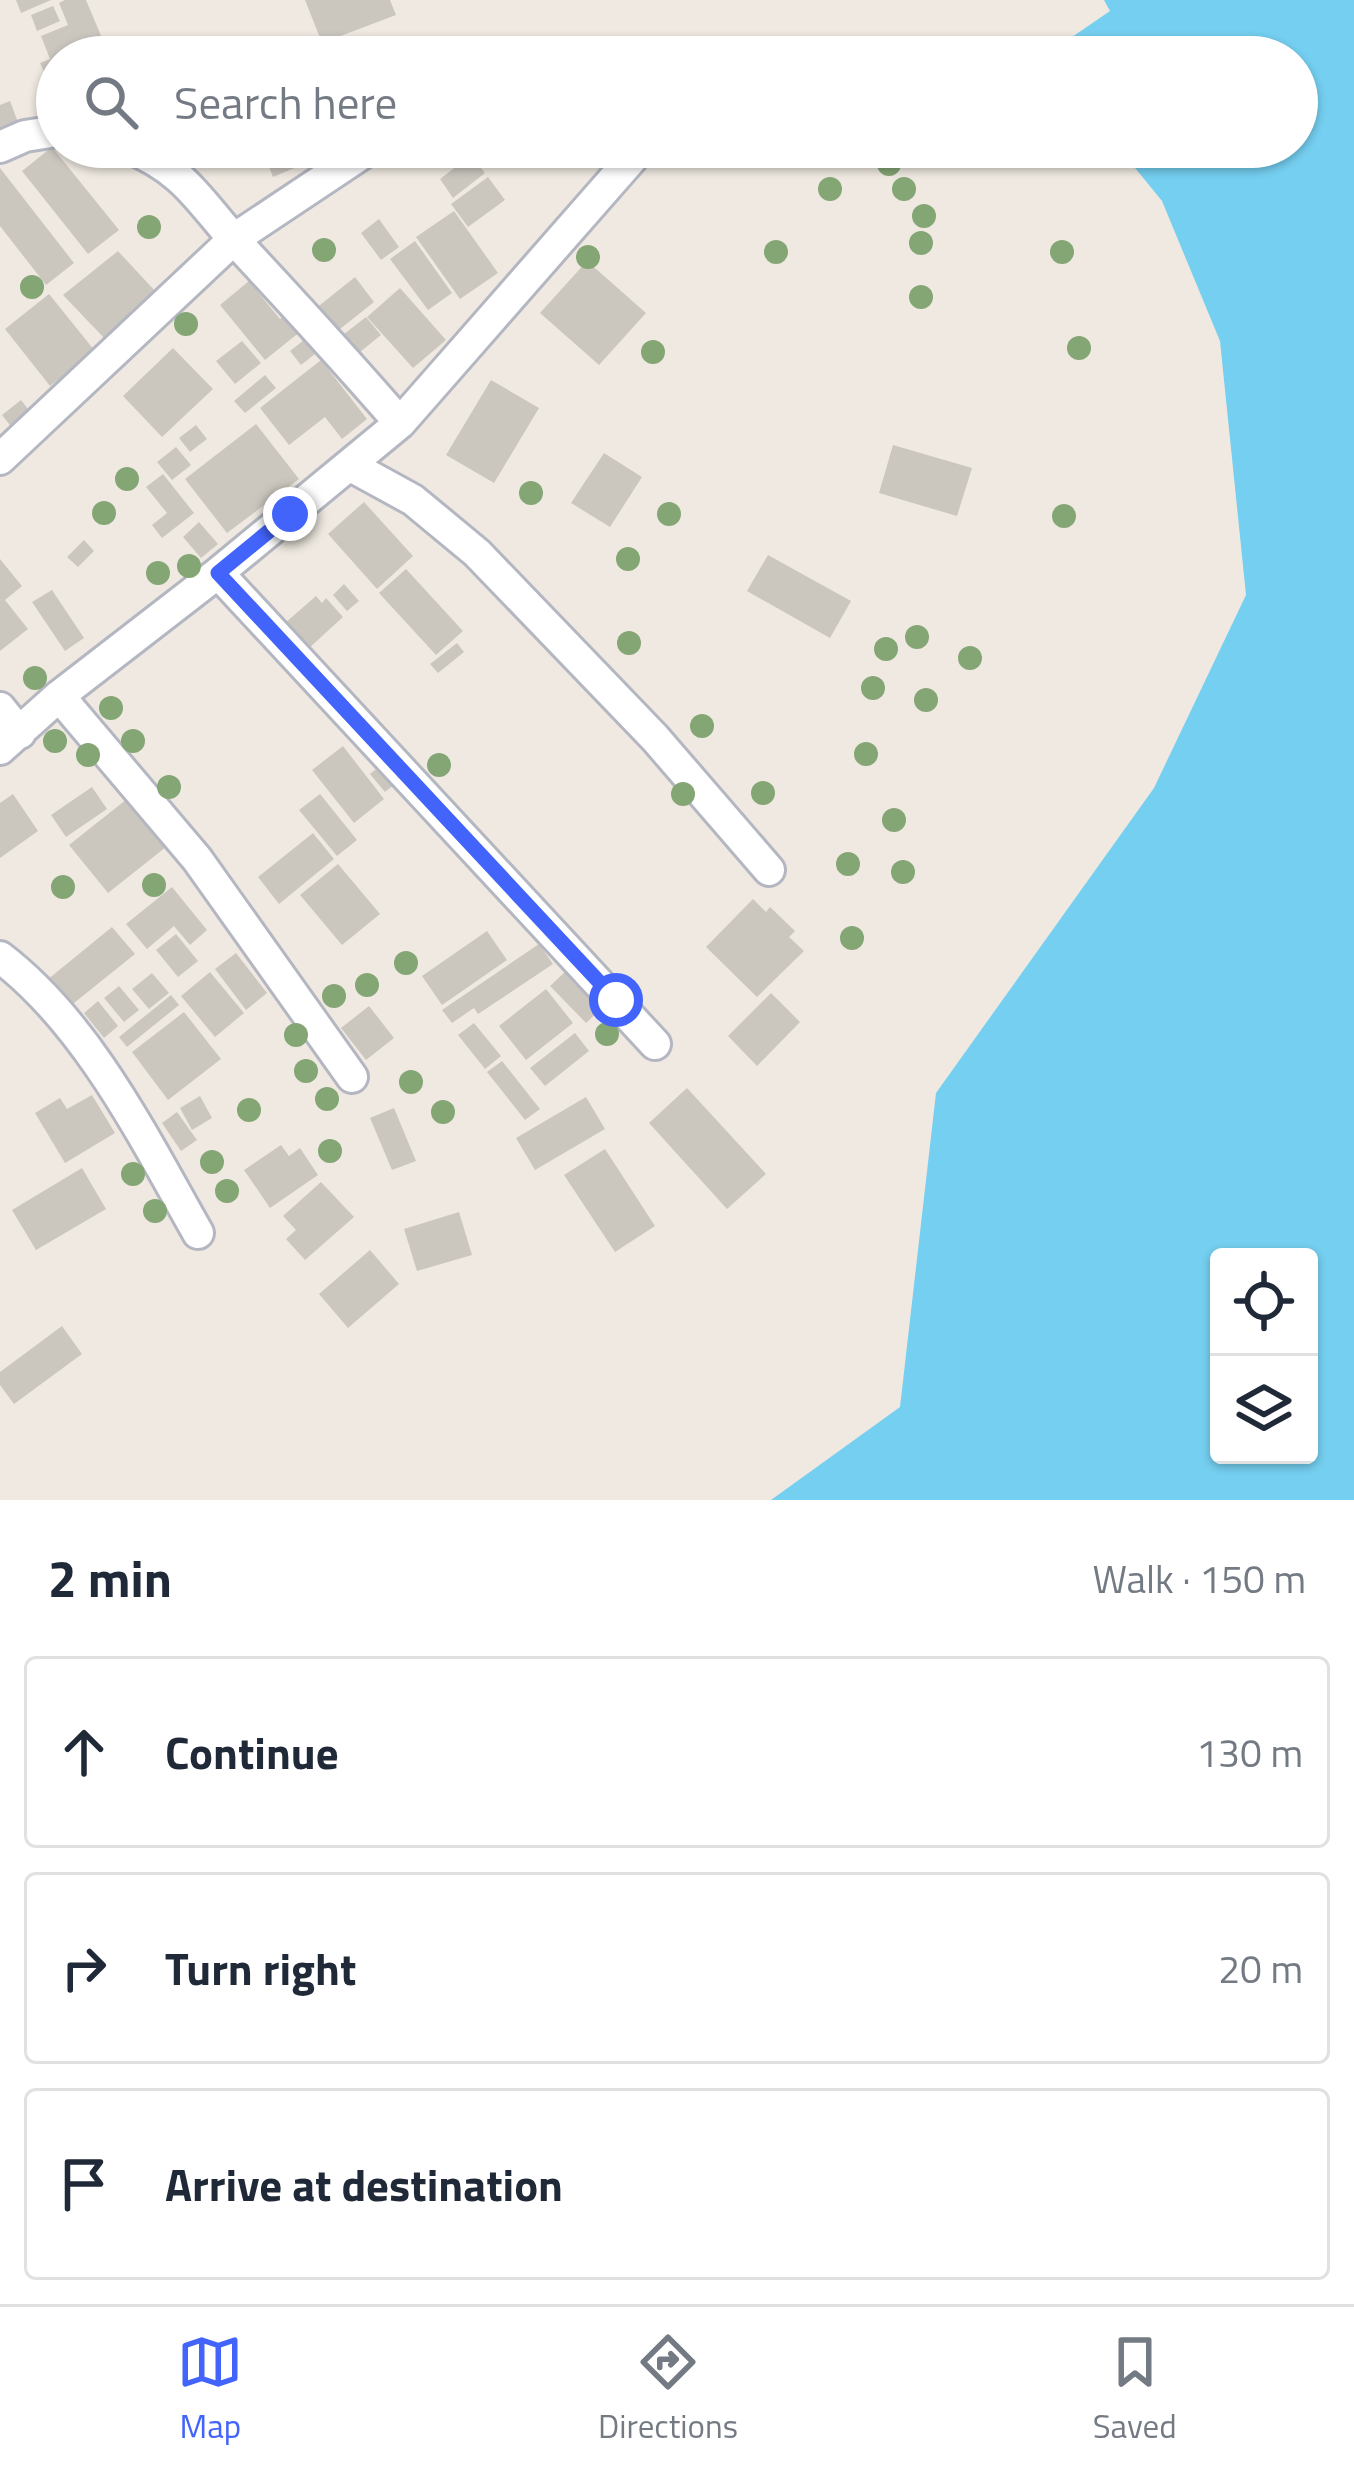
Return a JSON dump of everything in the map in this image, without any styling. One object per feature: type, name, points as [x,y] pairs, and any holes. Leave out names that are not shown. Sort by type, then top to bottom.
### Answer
[{"type":"street","points":[[0,147],[36,134]]},
{"type":"street","points":[[164,168],[188,182],[400,424]]},
{"type":"street","points":[[0,459],[234,239],[340,168]]},
{"type":"street","points":[[0,708],[10,741],[58,696],[400,424],[623,168]]},
{"type":"street","points":[[351,466],[413,500],[477,553],[656,738],[769,870]]},
{"type":"street","points":[[218,573],[655,1044]]},
{"type":"street","points":[[58,696],[196,859],[352,1077]]},
{"type":"street","points":[[0,957],[37,989],[118,1093],[198,1233]]},
{"type":"water","points":[[1104,0],[1354,0],[1354,1500],[771,1500],[900,1407],[936,1093],[1154,788],[1246,595],[1220,341],[1162,201],[1135,168],[1318,168],[1318,36],[1074,36],[1110,11]]},
{"type":"building","points":[[16,0],[51,0],[21,13]]},
{"type":"building","points":[[86,0],[101,36],[41,36],[68,25],[59,3]]},
{"type":"building","points":[[305,0],[390,0],[396,15],[340,36],[319,36]]},
{"type":"building","points":[[53,6],[60,21],[37,31],[31,15]]},
{"type":"building","points":[[10,101],[19,125],[0,133],[0,105]]},
{"type":"building","points":[[36,160],[36,168],[69,168],[119,230],[88,254],[22,171]]},
{"type":"building","points":[[0,168],[74,263],[46,285],[0,226]]},
{"type":"building","points":[[269,168],[294,168],[273,177]]},
{"type":"building","points":[[454,168],[481,168],[485,173],[453,198],[440,179]]},
{"type":"building","points":[[488,177],[505,200],[468,227],[451,204]]},
{"type":"building","points":[[454,211],[498,273],[460,299],[416,237]]},
{"type":"building","points":[[379,219],[399,247],[381,260],[361,233]]},
{"type":"building","points":[[415,241],[452,293],[428,310],[390,259]]},
{"type":"building","points":[[118,251],[156,292],[106,340],[63,295]]},
{"type":"building","points":[[587,261],[646,313],[599,365],[540,313]]},
{"type":"building","points":[[355,277],[374,302],[335,333],[315,309]]},
{"type":"building","points":[[249,281],[280,319],[287,313],[301,331],[265,360],[220,305]]},
{"type":"building","points":[[400,288],[446,340],[413,368],[367,317]]},
{"type":"building","points":[[49,294],[95,351],[50,386],[5,329]]},
{"type":"building","points":[[366,317],[381,335],[350,360],[335,341]]},
{"type":"building","points":[[309,336],[320,350],[301,365],[290,351]]},
{"type":"building","points":[[242,341],[261,363],[235,384],[216,361]]},
{"type":"building","points":[[173,348],[213,389],[162,437],[123,396]]},
{"type":"building","points":[[321,360],[367,419],[342,439],[325,417],[289,445],[260,408]]},
{"type":"building","points":[[265,375],[276,388],[245,413],[234,401]]},
{"type":"building","points":[[491,380],[539,408],[494,483],[446,455]]},
{"type":"building","points":[[21,400],[32,414],[13,429],[2,415]]},
{"type":"building","points":[[256,424],[299,479],[227,533],[185,479]]},
{"type":"building","points":[[196,425],[207,439],[190,452],[179,438]]},
{"type":"building","points":[[893,445],[972,468],[957,516],[879,493]]},
{"type":"building","points":[[176,447],[191,465],[172,480],[157,462]]},
{"type":"building","points":[[604,453],[642,477],[610,527],[571,503]]},
{"type":"building","points":[[163,474],[194,513],[162,538],[152,525],[167,513],[146,487]]},
{"type":"building","points":[[364,502],[413,556],[377,589],[328,534]]},
{"type":"building","points":[[199,522],[218,544],[201,558],[183,537]]},
{"type":"building","points":[[84,540],[94,551],[78,567],[67,557]]},
{"type":"building","points":[[768,555],[851,601],[830,638],[747,591]]},
{"type":"building","points":[[0,559],[22,586],[5,600],[28,629],[0,651]]},
{"type":"building","points":[[406,569],[463,631],[436,655],[379,593]]},
{"type":"building","points":[[344,584],[359,601],[347,611],[333,595]]},
{"type":"building","points":[[52,590],[84,638],[65,651],[32,602]]},
{"type":"building","points":[[316,596],[322,603],[326,598],[343,617],[308,649],[285,623]]},
{"type":"building","points":[[457,643],[464,652],[438,673],[430,664]]},
{"type":"building","points":[[343,746],[384,799],[354,823],[312,770]]},
{"type":"building","points":[[380,766],[395,784],[385,792],[370,774]]},
{"type":"building","points":[[92,787],[107,809],[66,837],[51,815]]},
{"type":"building","points":[[13,794],[38,831],[0,858],[0,803]]},
{"type":"building","points":[[320,794],[357,840],[337,856],[299,810]]},
{"type":"building","points":[[127,799],[166,847],[108,893],[69,845]]},
{"type":"building","points":[[313,833],[334,859],[279,904],[258,877]]},
{"type":"building","points":[[338,864],[380,914],[342,945],[300,895]]},
{"type":"building","points":[[172,887],[207,930],[190,945],[174,926],[147,949],[126,924]]},
{"type":"building","points":[[753,899],[766,912],[770,907],[795,931],[789,937],[804,951],[757,997],[706,947]]},
{"type":"building","points":[[112,927],[135,954],[69,1007],[47,980]]},
{"type":"building","points":[[487,931],[507,960],[442,1005],[422,976]]},
{"type":"building","points":[[176,934],[198,961],[178,977],[156,950]]},
{"type":"building","points":[[539,944],[553,964],[478,1014],[474,1008],[452,1023],[442,1010]]},
{"type":"building","points":[[236,953],[267,993],[246,1010],[215,969]]},
{"type":"building","points":[[567,970],[602,1008],[586,1023],[550,986]]},
{"type":"building","points":[[210,972],[244,1013],[215,1037],[181,996]]},
{"type":"building","points":[[152,973],[169,993],[149,1009],[132,989]]},
{"type":"building","points":[[119,986],[139,1010],[124,1022],[104,998]]},
{"type":"building","points":[[546,989],[573,1023],[526,1060],[499,1026]]},
{"type":"building","points":[[771,993],[800,1022],[757,1066],[728,1036]]},
{"type":"building","points":[[171,995],[179,1005],[127,1047],[119,1037]]},
{"type":"building","points":[[98,1001],[118,1026],[104,1038],[84,1013]]},
{"type":"building","points":[[369,1006],[394,1038],[366,1060],[341,1028]]},
{"type":"building","points":[[184,1012],[221,1059],[168,1100],[132,1052]]},
{"type":"building","points":[[474,1023],[501,1056],[485,1069],[458,1035]]},
{"type":"building","points":[[575,1033],[589,1051],[545,1086],[530,1068]]},
{"type":"building","points":[[502,1061],[540,1109],[525,1120],[487,1072]]},
{"type":"building","points":[[687,1088],[766,1174],[727,1209],[649,1123]]},
{"type":"building","points":[[92,1095],[115,1133],[65,1163],[35,1113],[60,1098],[67,1109]]},
{"type":"building","points":[[200,1096],[212,1118],[192,1130],[180,1108]]},
{"type":"building","points":[[586,1097],[605,1129],[535,1170],[516,1138]]},
{"type":"building","points":[[394,1108],[416,1161],[392,1170],[370,1118]]},
{"type":"building","points":[[177,1112],[197,1140],[181,1151],[162,1123]]},
{"type":"building","points":[[281,1145],[289,1156],[300,1148],[318,1175],[270,1208],[244,1170]]},
{"type":"building","points":[[605,1149],[655,1226],[615,1252],[564,1175]]},
{"type":"building","points":[[82,1168],[106,1209],[36,1250],[12,1210]]},
{"type":"building","points":[[321,1182],[354,1217],[305,1260],[286,1239],[296,1230],[283,1216]]},
{"type":"building","points":[[459,1212],[472,1255],[417,1271],[404,1229]]},
{"type":"building","points":[[370,1250],[399,1284],[348,1328],[319,1294]]},
{"type":"building","points":[[62,1326],[82,1354],[14,1404],[0,1385],[0,1372]]},
{"type":"route","points":[[290,514],[218,573],[616,1000]]}]
